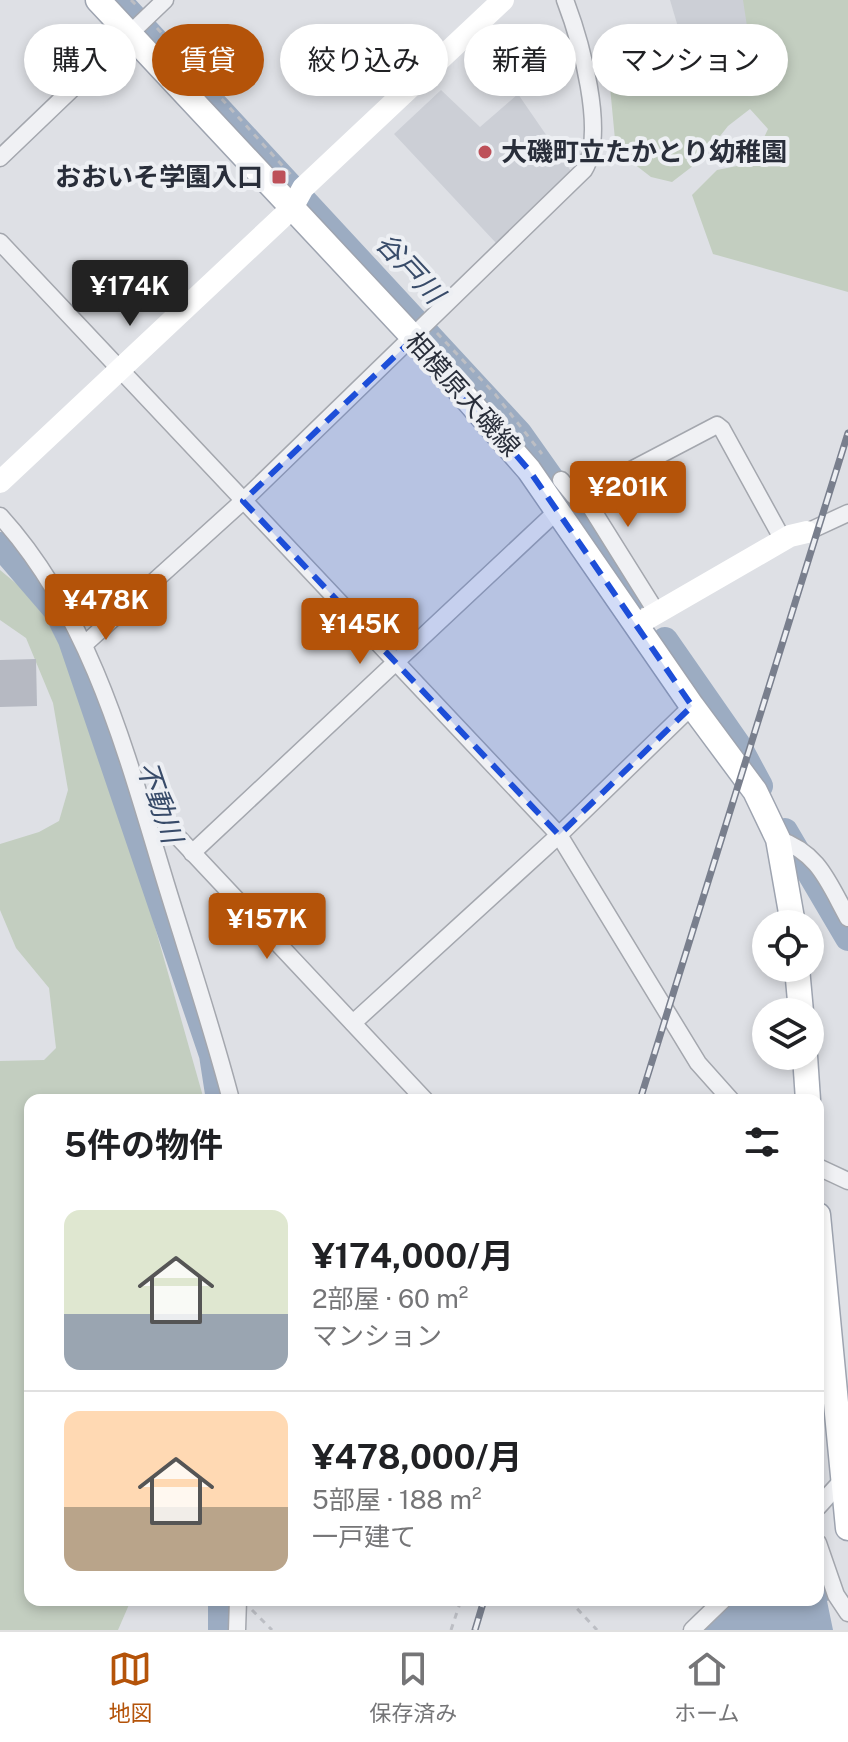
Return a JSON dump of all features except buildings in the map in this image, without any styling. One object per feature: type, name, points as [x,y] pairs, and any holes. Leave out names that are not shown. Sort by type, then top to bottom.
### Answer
[{"type":"main road","name":"相模原大磯線","points":[[98,0],[138,25],[422,330],[558,510],[646,619],[692,706],[755,791],[783,841],[791,910]]},
{"type":"main road","points":[[806,1070],[808,1094]]},
{"type":"main road","points":[[824,1271],[846,1477],[848,1528]]},
{"type":"street","points":[[0,158],[165,0]]},
{"type":"street","points":[[0,482],[503,0]]},
{"type":"street","points":[[86,643],[243,501],[422,330],[561,193],[592,156],[587,83],[579,37],[565,0]]},
{"type":"street","points":[[0,242],[559,835],[698,1063],[726,1094]]},
{"type":"street","points":[[587,500],[593,490],[717,425],[783,540]]},
{"type":"street","points":[[561,480],[574,496],[587,500],[646,619],[783,540],[848,513]]},
{"type":"street","points":[[192,853],[558,510]]},
{"type":"street","points":[[0,516],[39,565],[86,643],[138,795],[229,1094]]},
{"type":"street","points":[[353,1023],[559,835],[692,706]]},
{"type":"street","points":[[138,795],[419,1094]]},
{"type":"street","points":[[783,841],[805,849],[818,865],[848,918]]},
{"type":"street","points":[[824,1170],[848,1181]]},
{"type":"street","points":[[824,1501],[846,1477]]},
{"type":"street","points":[[824,1560],[836,1595],[848,1613]]},
{"type":"street","points":[[237,1630],[239,1606]]},
{"type":"street","points":[[692,1630],[717,1606]]},
{"type":"path","points":[[131,0],[138,25],[297,199]]},
{"type":"path","points":[[422,330],[495,394],[561,480]]},
{"type":"path","points":[[246,1606],[272,1630]]},
{"type":"path","points":[[451,1630],[459,1606]]},
{"type":"path","points":[[575,1606],[597,1630]]},
{"type":"highlighted area","points":[[414,338],[529,470],[692,706],[559,835],[243,501]]},
{"type":"shaded area","points":[[670,0],[746,0],[749,24],[677,24]]},
{"type":"shaded area","name":"大磯町立たかとり幼稚園","points":[[435,96],[447,96],[480,127],[519,96],[571,171],[496,243],[394,134]]},
{"type":"green space","points":[[743,0],[848,0],[848,292],[713,254],[692,195],[717,170],[752,163],[768,129],[750,109],[728,126],[702,159],[672,182],[651,177],[616,150],[611,96],[788,96],[788,24],[747,24]]},
{"type":"green space","points":[[0,570],[37,601],[74,673],[136,860],[202,1094],[24,1094],[24,1606],[128,1606],[118,1630],[0,1630],[0,1061],[44,1060],[56,1048],[49,988],[16,948],[0,910],[0,844],[39,832],[59,821],[68,790],[53,703],[26,638],[0,620]]},
{"type":"water","points":[[824,1575],[834,1598],[827,1601],[833,1630],[703,1630],[727,1606],[824,1606]]},
{"type":"waterway","name":"谷戸川","points":[[118,0],[519,433],[635,597]]},
{"type":"waterway","name":"不動川","points":[[0,545],[56,610],[71,640],[212,1055],[218,1094]]},
{"type":"waterway","name":"谷戸川","points":[[665,640],[738,745],[760,786]]},
{"type":"waterway","name":"谷戸川","points":[[785,831],[848,938]]},
{"type":"waterway","name":"不動川","points":[[221,1606],[221,1630]]},
{"type":"railway","points":[[642,1094],[848,433]]},
{"type":"railway","points":[[475,1630],[482,1606]]},
{"type":"place","name":"大磯町立たかとり幼稚園","points":[[485,152]]},
{"type":"place","name":"おおいそ学園入口","points":[[279,177]]}]
